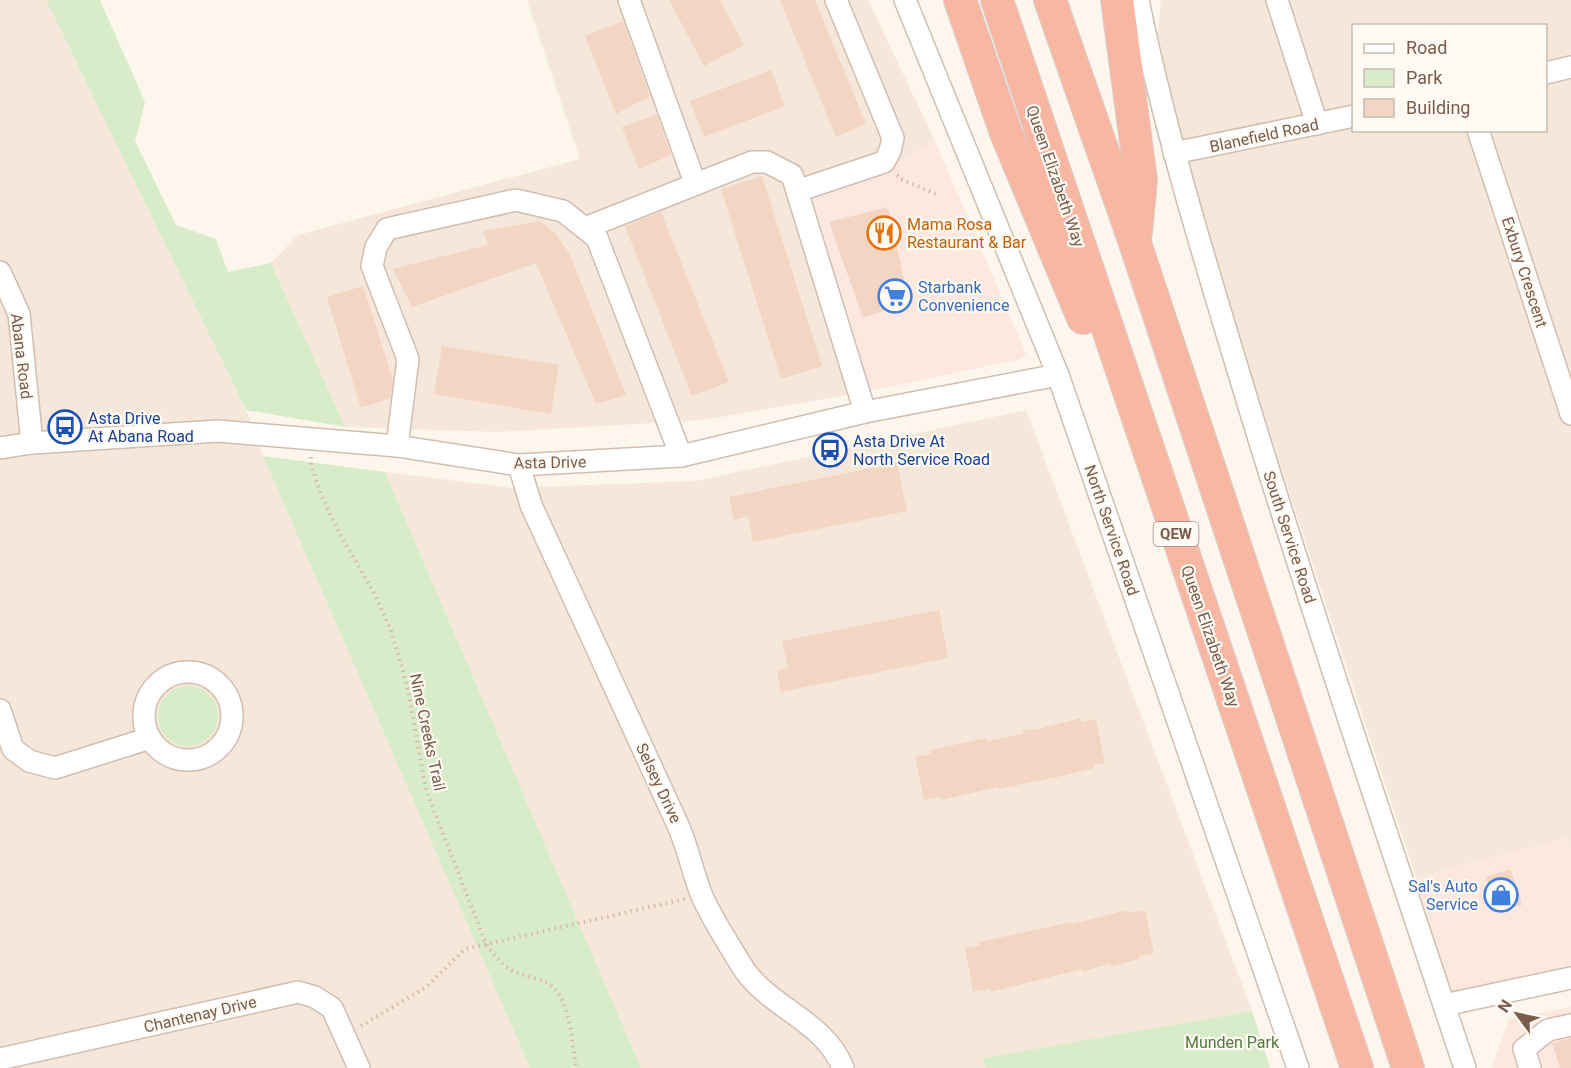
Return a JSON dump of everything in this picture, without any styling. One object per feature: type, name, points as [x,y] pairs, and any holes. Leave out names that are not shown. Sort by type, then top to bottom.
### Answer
[{"type":"highway","points":[[960,0],[1006,132],[1062,265],[1108,383],[1175,530]]},
{"type":"highway","name":"Queen Elizabeth Way","points":[[997,0],[1357,1068]]},
{"type":"highway","points":[[1050,0],[1135,243],[1408,1068]]},
{"type":"highway","points":[[1117,0],[1141,180],[1135,243]]},
{"type":"street","points":[[629,0],[695,183]]},
{"type":"street","points":[[797,191],[884,162],[893,138],[836,0]]},
{"type":"street","name":"North Service Road","points":[[905,0],[1058,375],[1298,1068]]},
{"type":"street","name":"South Service Road","points":[[1138,0],[1174,153],[1273,484],[1465,1068]]},
{"type":"street","points":[[1277,0],[1317,123]]},
{"type":"street","points":[[1547,73],[1571,67]]},
{"type":"street","name":"Blanefield Road","points":[[1174,153],[1352,116]]},
{"type":"street","name":"Exbury Crescent","points":[[1480,132],[1571,414]]},
{"type":"street","points":[[585,228],[752,162],[767,162],[792,175],[865,412]]},
{"type":"street","points":[[397,446],[408,359],[372,266],[375,247],[387,229],[516,200],[563,211],[597,238],[681,456]]},
{"type":"street","name":"Abana Road","points":[[0,272],[19,314],[32,443]]},
{"type":"street","name":"Asta Drive","points":[[0,448],[32,443],[218,431],[397,446],[519,465],[681,456],[865,412],[1058,375]]},
{"type":"street","name":"Selsey Drive","points":[[519,465],[531,505],[680,830],[702,896],[741,966],[753,982],[815,1029],[831,1046],[843,1068]]},
{"type":"street","points":[[186,672],[206,676],[217,683],[226,694],[231,708],[231,723],[226,738],[216,750],[203,757],[188,760],[173,757],[159,750],[150,738],[145,725],[144,711],[151,692],[166,678],[186,672]]},
{"type":"street","points":[[0,710],[13,749],[29,761],[55,768],[150,738]]},
{"type":"street","points":[[1444,1005],[1571,978]]},
{"type":"street","name":"Chantenay Drive","points":[[0,1059],[298,992],[315,997],[332,1008],[359,1068]]},
{"type":"street","points":[[1530,1068],[1524,1049],[1548,1030],[1571,1025]]},
{"type":"path","points":[[884,162],[901,179],[936,194]]},
{"type":"path","name":"Nine Creeks Trail","points":[[310,439],[311,465],[321,495],[340,534],[374,593],[391,630],[407,685],[426,789],[486,944],[498,960],[515,972],[554,987],[566,1011],[576,1068]]},
{"type":"path","points":[[345,1036],[426,987],[465,949],[702,896]]},
{"type":"shaded area","points":[[0,0],[46,0],[246,410],[263,456],[530,1068],[0,1068]]},
{"type":"shaded area","points":[[527,0],[868,0],[935,141],[866,182],[825,193],[814,200],[870,391],[704,420],[499,432],[345,427],[271,263],[298,235],[580,159]]},
{"type":"shaded area","points":[[1161,0],[1571,0],[1571,852],[1567,838],[1416,878],[1190,190],[1158,35]]},
{"type":"shaded area","points":[[935,141],[1026,354],[1020,359],[870,391],[814,200],[825,193],[866,182]]},
{"type":"shaded area","points":[[1026,410],[1252,1011],[984,1058],[985,1068],[641,1068],[385,472],[512,488],[696,481]]},
{"type":"shaded area","points":[[1567,838],[1571,852],[1571,969],[1448,1001],[1416,878]]},
{"type":"shaded area","points":[[1571,1007],[1571,1068],[1492,1068],[1509,1019]]},
{"type":"green space","points":[[46,0],[100,0],[145,102],[135,141],[176,225],[216,239],[228,272],[271,263],[345,427],[246,410]]},
{"type":"green space","points":[[263,456],[385,472],[641,1068],[530,1068]]},
{"type":"green space","points":[[188,686],[205,691],[213,699],[218,716],[213,733],[205,741],[188,746],[171,741],[163,733],[158,716],[163,699],[171,691]]},
{"type":"green space","name":"Munden Park","points":[[1252,1011],[1270,1068],[985,1068],[983,1058]]},
{"type":"building","points":[[669,0],[720,0],[744,45],[704,66]]},
{"type":"building","points":[[780,0],[815,0],[866,124],[836,137]]},
{"type":"building","points":[[623,21],[650,96],[616,114],[585,36]]},
{"type":"building","points":[[771,70],[785,106],[704,137],[690,101]]},
{"type":"building","points":[[657,114],[671,155],[639,169],[622,127]]},
{"type":"building","points":[[762,176],[822,366],[781,379],[721,189]]},
{"type":"building","points":[[888,207],[909,302],[863,318],[829,222]]},
{"type":"building","points":[[661,212],[729,382],[692,396],[625,226]]},
{"type":"building","points":[[540,221],[555,233],[569,253],[626,395],[596,404],[536,263],[412,307],[393,269],[488,245],[483,231]]},
{"type":"building","points":[[363,286],[393,380],[390,398],[361,408],[327,297]]},
{"type":"building","points":[[442,346],[559,365],[551,414],[434,394]]},
{"type":"building","points":[[897,463],[907,511],[753,542],[748,516],[734,520],[729,497]]},
{"type":"building","points":[[939,610],[948,658],[781,692],[777,671],[788,668],[782,641]]},
{"type":"building","points":[[1081,718],[1082,722],[1096,719],[1105,763],[1062,776],[941,800],[940,797],[924,800],[915,757],[931,754],[930,750],[986,738],[987,741],[1023,734],[1023,730],[1038,729]]},
{"type":"building","points":[[1510,869],[1522,905],[1497,912],[1486,877]]},
{"type":"building","points":[[1127,910],[1128,913],[1145,910],[1154,953],[1111,967],[1110,963],[1083,972],[1082,969],[991,992],[990,989],[973,992],[965,948],[980,945],[979,942],[1072,922],[1072,924]]},
{"type":"building","points":[[1571,1038],[1571,1068],[1560,1068],[1552,1043]]},
{"type":"place","name":"Mama Rosa Restaurant & Bar","points":[[884,233]]},
{"type":"place","name":"Starbank Convenience","points":[[895,296]]},
{"type":"place","name":"Asta Drive At Abana Road","points":[[65,427]]},
{"type":"place","name":"Asta Drive At North Service Road","points":[[830,450]]},
{"type":"place","name":"Sal's Auto Service","points":[[1501,895]]}]
